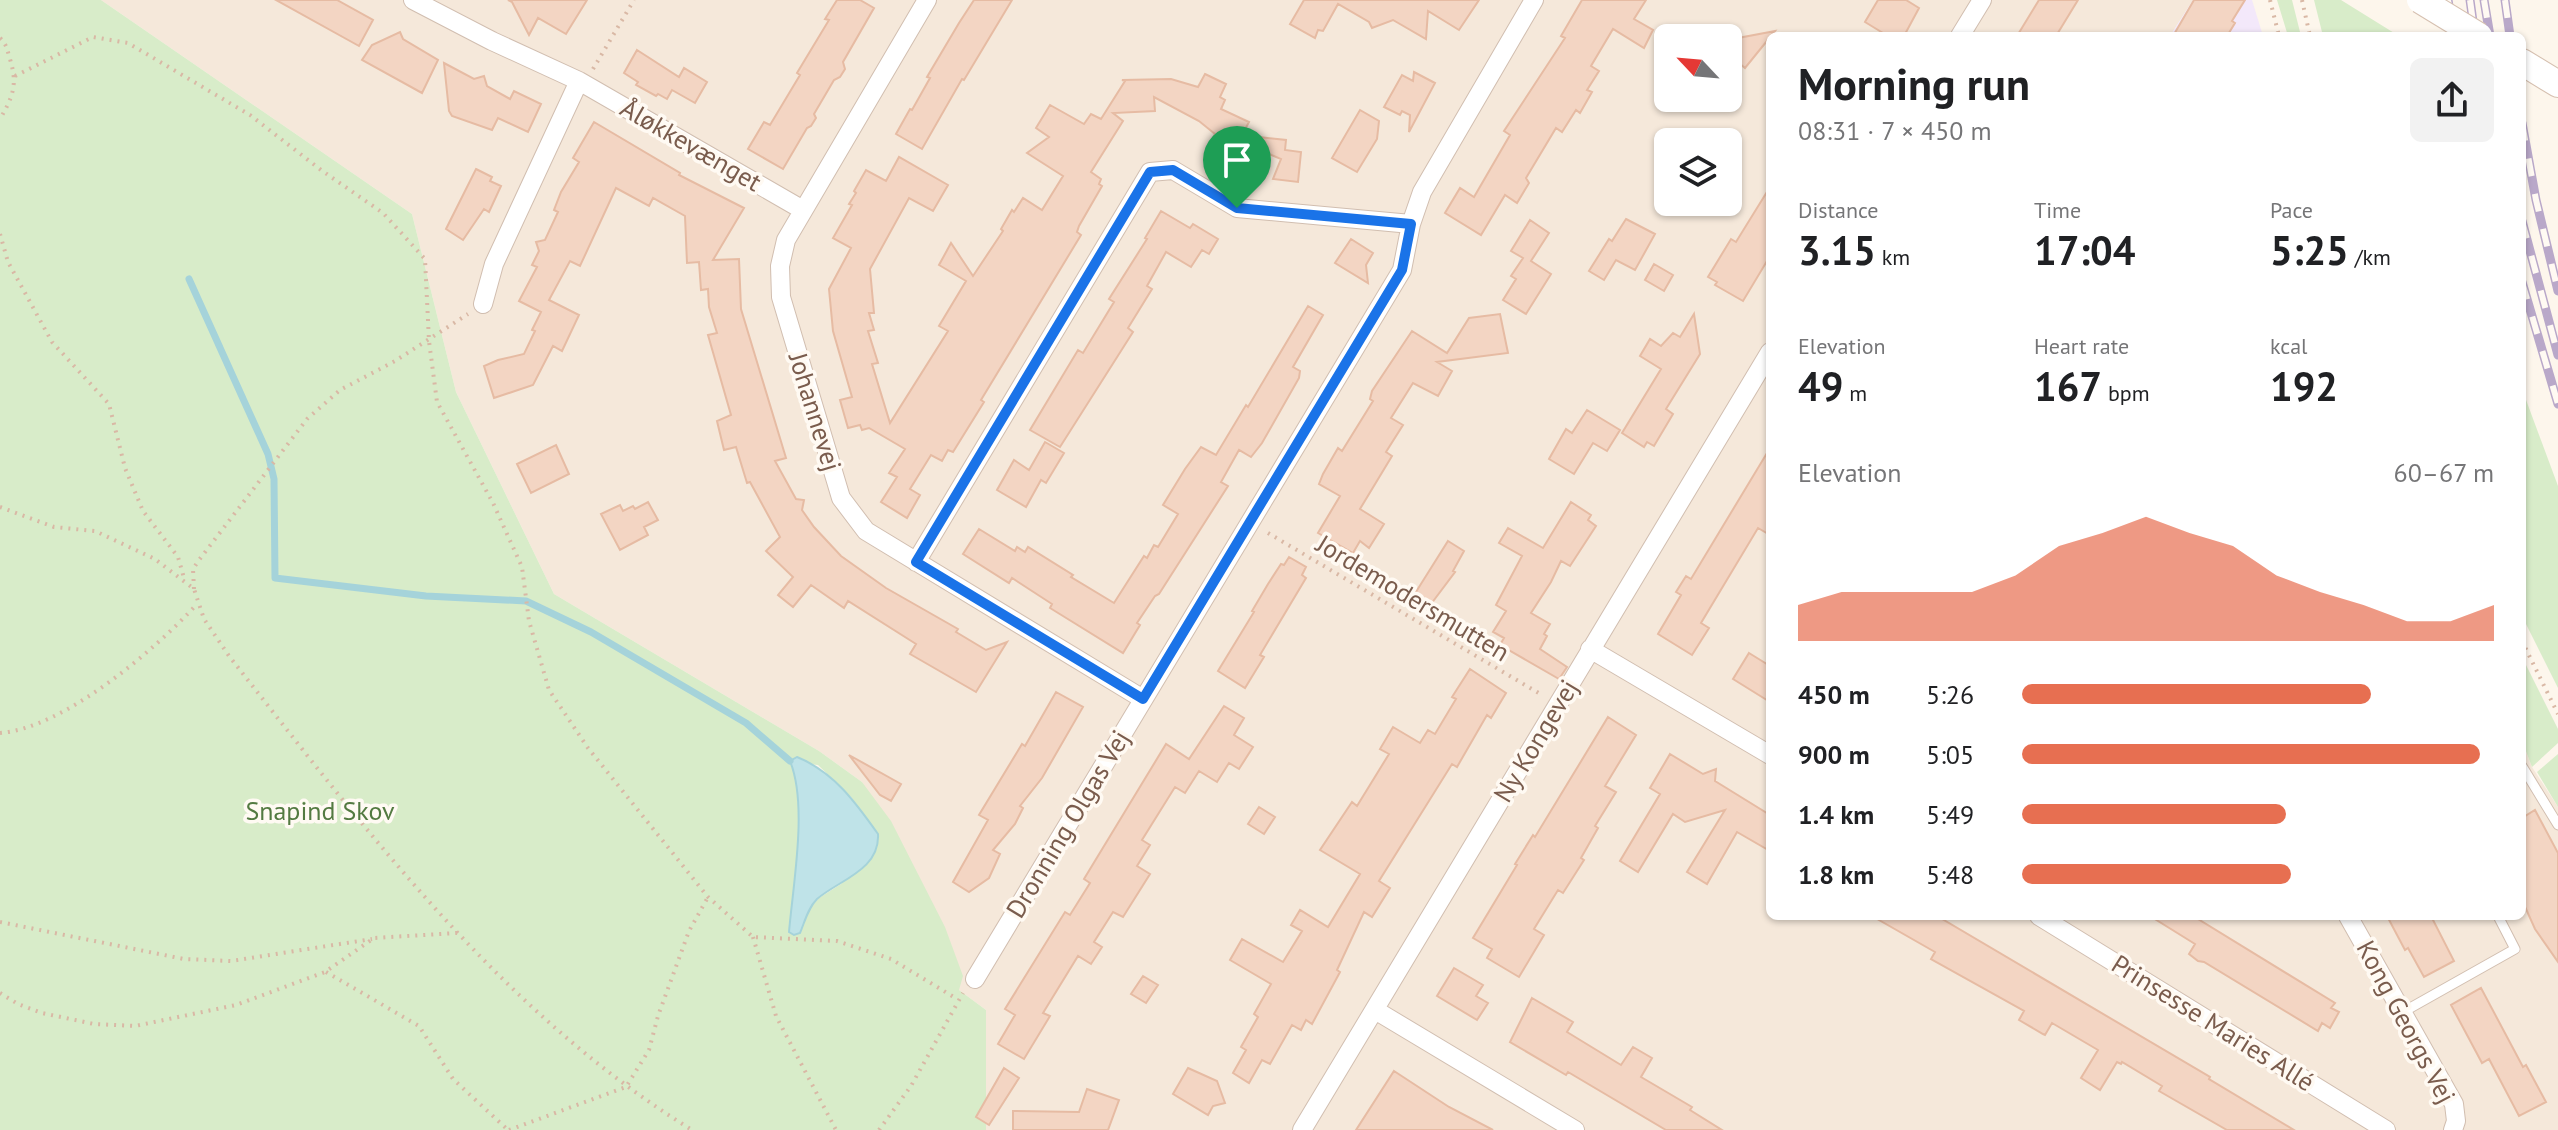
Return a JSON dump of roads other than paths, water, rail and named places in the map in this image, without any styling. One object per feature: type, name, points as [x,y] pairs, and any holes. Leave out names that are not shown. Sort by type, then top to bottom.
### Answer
[{"type":"main road","points":[[2420,0],[2472,32]]},
{"type":"main road","points":[[2526,64],[2558,84]]},
{"type":"street","name":"Åløkkevænget","points":[[413,0],[579,81],[803,210]]},
{"type":"street","name":"Johannevej","points":[[927,0],[786,240],[780,266],[781,297],[841,498],[866,531],[1143,699]]},
{"type":"street","name":"Dronning Olgas Vej","points":[[975,979],[1402,270],[1411,224],[1422,192],[1534,0]]},
{"type":"street","points":[[1962,32],[1982,0]]},
{"type":"street","points":[[483,304],[494,264],[579,81]]},
{"type":"street","points":[[916,562],[1150,172],[1173,170],[1237,208],[1411,224]]},
{"type":"street","name":"Ny Kongevej","points":[[1302,1130],[1766,359]]},
{"type":"street","points":[[1590,649],[1766,753]]},
{"type":"street","name":"Prinsesse Maries Allé","points":[[2045,920],[2386,1130]]},
{"type":"street","name":"Kong Georgs Vej","points":[[2350,920],[2454,1104],[2456,1121],[2453,1130]]},
{"type":"street","points":[[1375,1010],[1575,1130]]},
{"type":"lane","points":[[2526,773],[2558,825]]},
{"type":"lane","points":[[2403,1012],[2515,949],[2500,920]]},
{"type":"water","points":[[797,757],[833,780],[878,834],[872,857],[856,873],[817,899],[800,933],[794,935],[789,932],[799,822],[790,761]]},
{"type":"waterway","points":[[189,279],[268,454],[274,479],[275,578],[426,596],[526,601],[591,632],[746,723],[790,761]]},
{"type":"railway","points":[[2448,0],[2453,32]]},
{"type":"railway","points":[[2470,0],[2474,32]]},
{"type":"railway","points":[[2484,0],[2489,32]]},
{"type":"railway","points":[[2505,0],[2509,32]]},
{"type":"railway","points":[[2526,145],[2558,291]]},
{"type":"railway","points":[[2526,236],[2558,355]]},
{"type":"railway","points":[[2526,296],[2558,404]]},
{"type":"park label","name":"Snapind Skov","points":[[320,811]]}]
